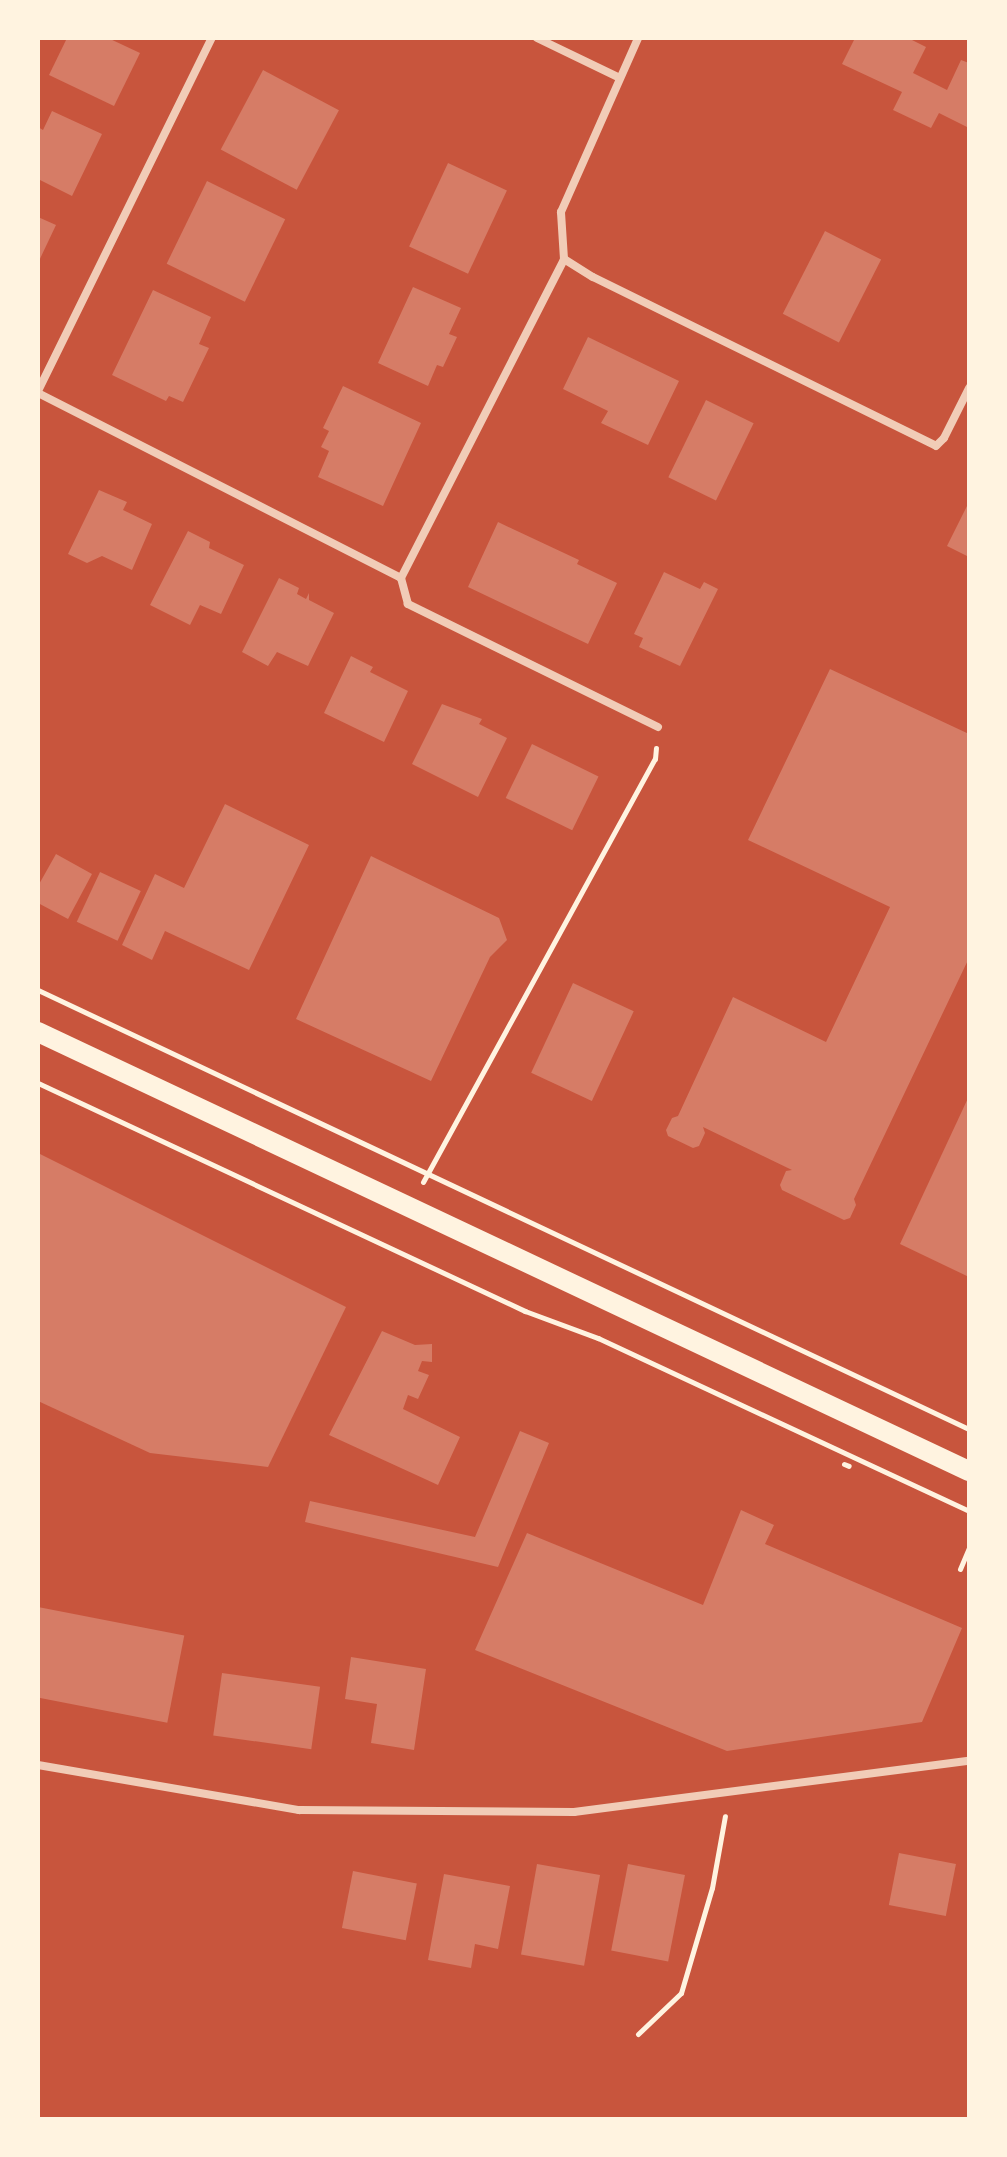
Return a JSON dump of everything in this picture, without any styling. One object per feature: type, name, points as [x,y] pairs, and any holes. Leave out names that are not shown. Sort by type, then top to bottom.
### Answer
[{"type":"main road","points":[[38,1032],[969,1471]]},
{"type":"street","points":[[212,38],[38,392],[401,578]]},
{"type":"street","points":[[537,38],[618,77]]},
{"type":"street","points":[[638,38],[618,77],[561,212],[564,259],[401,578],[408,604],[658,727]]},
{"type":"street","points":[[564,259],[593,277],[936,446],[944,438],[969,388]]},
{"type":"street","points":[[38,1765],[299,1810],[574,1812],[969,1761]]},
{"type":"path","points":[[409,1207],[655,759],[658,727]]},
{"type":"path","points":[[38,990],[969,1429]]},
{"type":"path","points":[[38,1083],[510,1304],[598,1338],[969,1511]]},
{"type":"path","points":[[960,1569],[969,1548]]},
{"type":"path","points":[[638,2034],[681,1993],[712,1888],[729,1792]]},
{"type":"building","points":[[67,38],[108,38],[140,53],[114,106],[49,75]]},
{"type":"building","points":[[855,38],[908,38],[926,47],[913,73],[947,90],[961,60],[969,63],[969,128],[939,113],[931,128],[893,110],[902,92],[842,64]]},
{"type":"building","points":[[263,70],[339,110],[297,190],[221,149]]},
{"type":"building","points":[[52,111],[102,134],[72,196],[38,179],[38,127],[43,130]]},
{"type":"building","points":[[448,163],[507,190],[468,274],[409,246]]},
{"type":"building","points":[[207,181],[285,219],[245,302],[167,264]]},
{"type":"building","points":[[38,217],[56,225],[38,263]]},
{"type":"building","points":[[825,231],[881,260],[839,342],[783,314]]},
{"type":"building","points":[[413,287],[461,308],[449,334],[457,337],[443,367],[437,365],[428,386],[378,363]]},
{"type":"building","points":[[153,290],[211,317],[199,344],[209,348],[183,402],[169,396],[166,401],[112,375]]},
{"type":"building","points":[[588,337],[679,381],[648,445],[601,423],[608,411],[563,389]]},
{"type":"building","points":[[343,386],[421,423],[383,506],[318,477],[329,451],[321,447],[329,431],[323,428]]},
{"type":"building","points":[[706,400],[754,423],[716,501],[668,477]]},
{"type":"building","points":[[99,490],[127,502],[123,510],[152,524],[132,570],[102,556],[87,563],[68,554]]},
{"type":"building","points":[[969,502],[969,557],[947,546]]},
{"type":"building","points":[[498,522],[579,560],[577,564],[617,583],[588,644],[468,587]]},
{"type":"building","points":[[188,531],[210,542],[209,548],[244,565],[221,614],[200,605],[190,625],[150,605]]},
{"type":"building","points":[[664,572],[700,589],[704,582],[718,589],[680,666],[639,647],[643,638],[634,634]]},
{"type":"building","points":[[279,578],[299,588],[297,594],[306,599],[309,593],[309,600],[334,613],[308,666],[277,652],[268,666],[242,652]]},
{"type":"building","points":[[351,656],[373,667],[370,672],[408,691],[384,742],[324,713]]},
{"type":"building","points":[[830,669],[969,734],[969,958],[854,1199],[856,1205],[850,1218],[844,1220],[782,1190],[780,1185],[786,1171],[792,1170],[703,1127],[705,1133],[699,1146],[693,1148],[668,1136],[666,1130],[672,1118],[678,1116],[733,997],[826,1042],[890,907],[748,840]]},
{"type":"building","points":[[442,704],[482,719],[479,724],[507,738],[478,797],[412,764]]},
{"type":"building","points":[[532,744],[599,776],[572,830],[506,798]]},
{"type":"building","points":[[225,804],[309,845],[249,970],[165,931],[152,960],[122,945],[155,874],[184,888]]},
{"type":"building","points":[[56,854],[92,874],[68,919],[38,903],[38,886]]},
{"type":"building","points":[[371,856],[499,918],[507,940],[490,957],[431,1081],[296,1019]]},
{"type":"building","points":[[100,872],[141,891],[118,941],[77,922]]},
{"type":"building","points":[[573,983],[634,1011],[592,1101],[531,1073]]},
{"type":"building","points":[[969,1096],[969,1277],[900,1244]]},
{"type":"building","points":[[38,1153],[346,1307],[268,1467],[150,1453],[38,1401]]},
{"type":"building","points":[[382,1331],[415,1345],[432,1344],[432,1362],[422,1361],[418,1371],[429,1375],[418,1399],[408,1395],[403,1409],[460,1437],[438,1485],[329,1435]]},
{"type":"building","points":[[520,1431],[549,1443],[498,1567],[305,1522],[310,1501],[475,1537]]},
{"type":"building","points":[[741,1510],[774,1525],[765,1544],[962,1628],[922,1722],[727,1751],[475,1650],[527,1533],[703,1605]]},
{"type":"building","points":[[38,1607],[184,1635],[167,1723],[38,1698]]},
{"type":"building","points":[[351,1657],[426,1669],[414,1750],[371,1743],[377,1704],[345,1699]]},
{"type":"building","points":[[222,1673],[320,1687],[311,1749],[213,1735]]},
{"type":"building","points":[[899,1853],[956,1864],[946,1916],[889,1905]]},
{"type":"building","points":[[537,1864],[600,1875],[584,1966],[521,1955]]},
{"type":"building","points":[[628,1864],[685,1875],[668,1961],[611,1950]]},
{"type":"building","points":[[353,1871],[417,1883],[406,1940],[342,1928]]},
{"type":"building","points":[[444,1874],[510,1886],[498,1949],[475,1944],[471,1968],[428,1960]]}]
